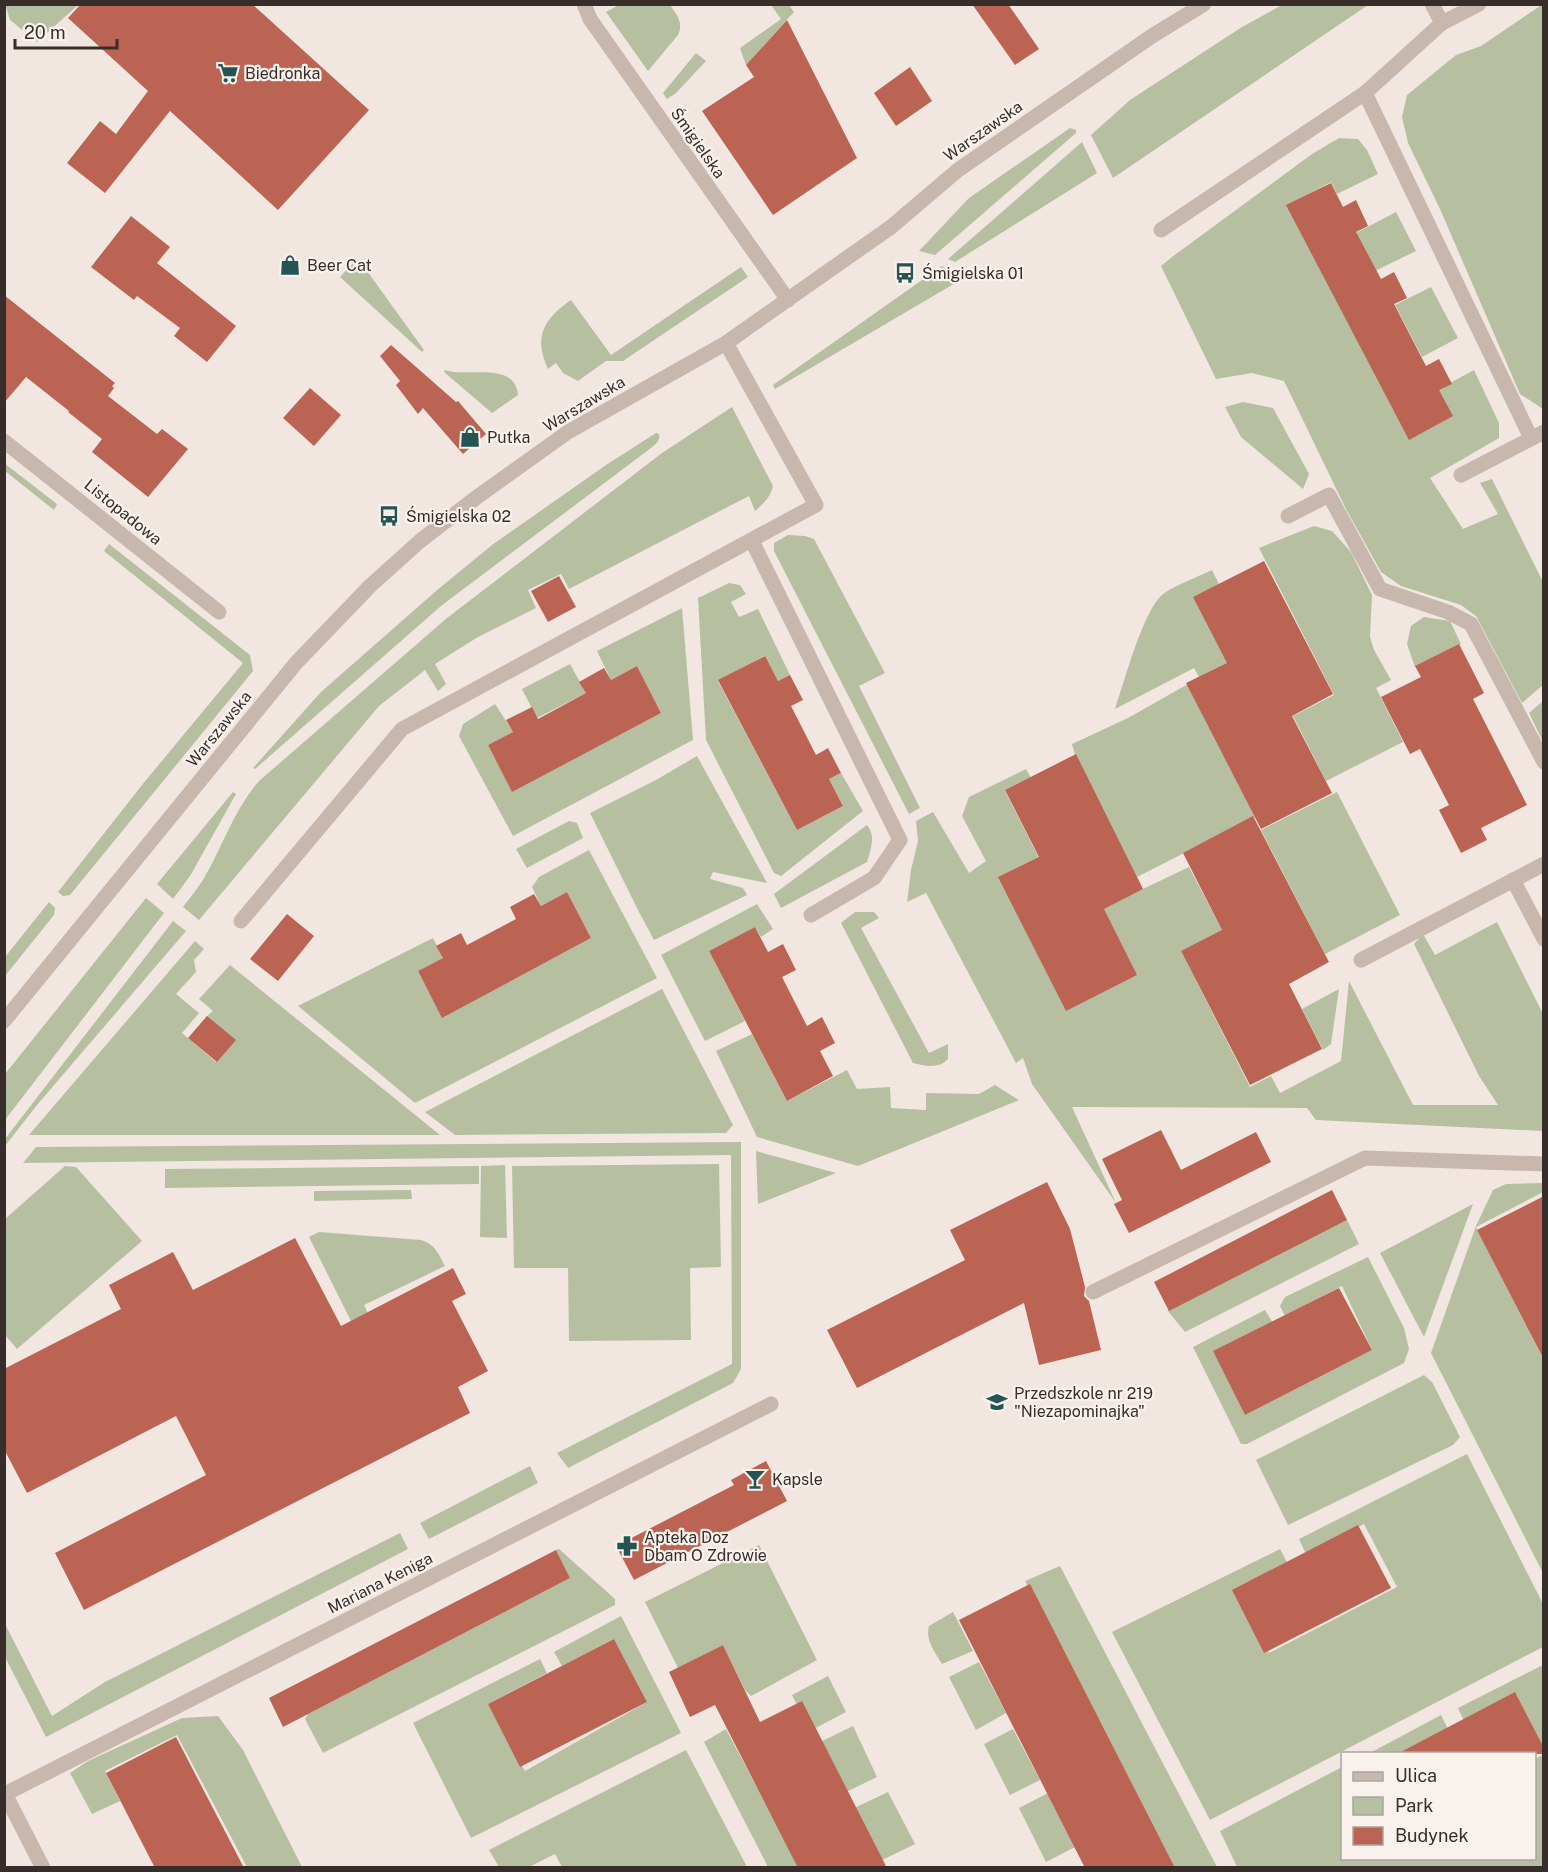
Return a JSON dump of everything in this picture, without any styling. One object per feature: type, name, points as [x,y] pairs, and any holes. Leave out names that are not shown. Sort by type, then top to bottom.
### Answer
[{"type":"street","name":"Śmigielska","points":[[584,4],[590,19],[788,300]]},
{"type":"street","name":"Warszawska","points":[[4,1021],[296,663],[370,586],[436,529],[568,432],[726,343],[891,227],[958,170],[1152,36],[1204,4]]},
{"type":"street","points":[[1432,4],[1442,23]]},
{"type":"street","points":[[1161,230],[1365,93],[1442,23],[1479,4]]},
{"type":"street","points":[[1365,93],[1537,435],[1461,475]]},
{"type":"street","points":[[241,921],[402,729],[816,505],[726,343]]},
{"type":"street","name":"Listopadowa","points":[[4,441],[219,612]]},
{"type":"street","points":[[1288,516],[1329,495],[1380,589],[1448,612],[1471,624],[1544,762]]},
{"type":"street","points":[[752,541],[900,840],[874,878],[811,915]]},
{"type":"street","points":[[1361,960],[1544,864]]},
{"type":"street","points":[[1513,880],[1544,939]]},
{"type":"street","points":[[1093,1292],[1365,1158],[1544,1164]]},
{"type":"street","name":"Mariana Keniga","points":[[43,1868],[5,1793],[771,1404]]},
{"type":"green space","points":[[5,4],[78,5],[37,42],[10,20]]},
{"type":"green space","points":[[1543,4],[1543,409],[1520,394],[1440,209],[1408,143],[1402,117],[1407,95],[1456,55],[1481,46]]},
{"type":"green space","points":[[619,5],[670,5],[679,19],[678,35],[648,71],[606,12]]},
{"type":"green space","points":[[771,5],[789,5],[794,12],[746,65],[740,48],[781,19]]},
{"type":"green space","points":[[1282,5],[1368,5],[1113,178],[1091,135],[1130,100],[1242,27]]},
{"type":"green space","points":[[696,53],[706,61],[676,93],[667,99],[663,93]]},
{"type":"green space","points":[[1070,128],[1076,130],[1076,133],[935,255],[919,251],[969,198]]},
{"type":"green space","points":[[1339,138],[1358,139],[1367,150],[1378,174],[1337,194],[1331,182],[1288,205],[1437,390],[1474,370],[1499,423],[1499,438],[1430,478],[1463,529],[1498,514],[1480,483],[1492,479],[1543,582],[1543,685],[1522,703],[1476,616],[1461,605],[1401,586],[1381,572],[1346,509],[1284,381],[1252,373],[1216,379],[1161,266],[1312,154]]},
{"type":"green space","points":[[1082,142],[1097,173],[955,262],[948,259]]},
{"type":"green space","points":[[1396,212],[1416,251],[1375,271],[1356,233]]},
{"type":"green space","points":[[357,259],[424,350],[422,352],[340,277]]},
{"type":"green space","points":[[942,266],[964,278],[775,389],[773,385]]},
{"type":"green space","points":[[741,267],[748,277],[623,361],[606,361],[578,381],[563,373],[556,363],[548,369],[541,347],[544,329],[554,314],[571,300],[611,355]]},
{"type":"green space","points":[[1431,287],[1458,338],[1422,357],[1395,305]]},
{"type":"green space","points":[[445,370],[488,372],[508,377],[515,384],[518,395],[492,413],[444,372]]},
{"type":"green space","points":[[1243,402],[1273,408],[1309,474],[1303,489],[1241,437],[1225,407]]},
{"type":"green space","points":[[732,407],[773,486],[764,503],[755,511],[749,496],[569,589],[561,574],[528,590],[536,608],[478,637],[435,664],[446,684],[438,691],[425,670],[379,706],[199,920],[183,907],[203,880],[235,817],[259,781],[447,618],[662,453]]},
{"type":"green space","points":[[656,433],[659,437],[654,446],[441,606],[255,769],[253,768],[321,692],[436,591],[492,545]]},
{"type":"green space","points":[[4,463],[57,504],[54,510],[5,471]]},
{"type":"green space","points":[[1314,526],[1332,531],[1351,552],[1372,595],[1370,637],[1374,650],[1391,680],[1376,688],[1403,742],[1326,781],[1293,716],[1334,695],[1259,548]]},
{"type":"green space","points":[[788,535],[814,539],[885,673],[859,686],[920,808],[909,814],[774,551],[774,543]]},
{"type":"green space","points":[[109,544],[250,655],[253,671],[70,895],[63,896],[58,892],[142,785],[243,663],[104,551]]},
{"type":"green space","points":[[1212,570],[1220,586],[1228,665],[1200,679],[1194,668],[1115,709],[1141,631],[1155,603],[1166,592]]},
{"type":"green space","points":[[729,583],[740,585],[746,594],[731,602],[739,617],[758,609],[790,675],[778,681],[764,656],[718,681],[797,830],[843,806],[829,779],[841,773],[863,811],[781,876],[774,873],[706,740],[698,598]]},
{"type":"green space","points":[[682,608],[693,740],[513,836],[459,736],[463,724],[495,704],[513,732],[488,745],[512,791],[661,713],[637,666],[611,680],[597,651]]},
{"type":"green space","points":[[1424,617],[1450,621],[1461,644],[1415,667],[1407,644],[1411,626]]},
{"type":"green space","points":[[570,664],[586,693],[537,718],[522,689]]},
{"type":"green space","points":[[1188,684],[1255,817],[1137,877],[1075,755],[1072,744],[1128,718]]},
{"type":"green space","points":[[1543,701],[1543,742],[1529,713]]},
{"type":"green space","points":[[697,756],[767,883],[713,872],[710,879],[743,888],[747,895],[654,940],[590,813],[656,780]]},
{"type":"green space","points":[[1026,769],[1031,778],[1005,791],[1039,858],[1103,908],[1189,867],[1223,932],[1182,953],[1250,1087],[1271,1076],[1280,1093],[1341,1061],[1349,981],[1413,1105],[1498,1105],[1479,1076],[1414,944],[1423,934],[1435,955],[1497,922],[1543,1014],[1543,1131],[1316,1120],[1307,1108],[1072,1107],[1116,1203],[1032,1084],[1023,1058],[1016,1063],[926,893],[907,902],[918,841],[916,821],[933,812],[969,873],[986,861],[962,816],[969,797]]},
{"type":"green space","points":[[233,792],[236,794],[190,876],[173,899],[157,884]]},
{"type":"green space","points":[[1337,792],[1400,915],[1325,954],[1261,830]]},
{"type":"green space","points":[[569,821],[577,823],[583,838],[527,868],[516,849]]},
{"type":"green space","points":[[867,825],[872,838],[867,862],[781,908],[774,894]]},
{"type":"green space","points":[[589,850],[657,978],[415,1103],[298,1006],[433,938],[443,958],[418,971],[442,1017],[591,938],[567,892],[541,906],[532,887],[539,877]]},
{"type":"green space","points":[[146,898],[164,913],[5,1120],[5,1074]]},
{"type":"green space","points":[[49,902],[55,908],[54,915],[5,976],[5,957]]},
{"type":"green space","points":[[757,904],[773,929],[761,937],[755,927],[709,951],[745,1021],[705,1041],[661,955]]},
{"type":"green space","points":[[855,912],[874,912],[879,918],[861,928],[929,1053],[948,1044],[948,1059],[944,1062],[932,1066],[913,1063],[841,923]]},
{"type":"green space","points":[[173,921],[186,931],[37,1105],[5,1146],[5,1139]]},
{"type":"green space","points":[[195,941],[204,949],[194,960],[196,972],[176,994],[199,1013],[182,1033],[216,1062],[207,1016],[213,1011],[199,999],[230,965],[440,1135],[29,1135]]},
{"type":"green space","points":[[662,989],[733,1125],[726,1133],[455,1135],[425,1112]]},
{"type":"green space","points":[[1339,989],[1331,1044],[1323,1050],[1302,1009]]},
{"type":"green space","points":[[752,1034],[787,1101],[847,1070],[857,1089],[890,1087],[891,1108],[926,1110],[926,1093],[979,1094],[995,1085],[1019,1100],[858,1166],[757,1137],[716,1051]]},
{"type":"green space","points":[[741,1142],[741,1369],[733,1383],[568,1468],[557,1453],[732,1364],[731,1155],[23,1163],[36,1147]]},
{"type":"green space","points":[[756,1151],[836,1173],[758,1204]]},
{"type":"green space","points":[[719,1164],[721,1267],[690,1268],[691,1340],[569,1341],[568,1268],[514,1268],[512,1166]]},
{"type":"green space","points":[[505,1165],[507,1238],[480,1237],[481,1166]]},
{"type":"green space","points":[[65,1166],[76,1167],[142,1241],[17,1349],[5,1335],[5,1219]]},
{"type":"green space","points":[[479,1166],[479,1184],[165,1188],[165,1169]]},
{"type":"green space","points":[[1543,1183],[1543,1192],[1476,1227],[1543,1359],[1543,1573],[1431,1353],[1476,1226],[1493,1190],[1506,1184]]},
{"type":"green space","points":[[411,1190],[412,1199],[314,1201],[314,1191]]},
{"type":"green space","points":[[1473,1204],[1424,1337],[1380,1253]]},
{"type":"green space","points":[[1347,1220],[1359,1244],[1185,1332],[1167,1310]]},
{"type":"green space","points":[[319,1232],[421,1240],[433,1247],[445,1266],[364,1305],[373,1323],[356,1331],[309,1237]]},
{"type":"green space","points":[[1368,1257],[1404,1328],[1409,1349],[1404,1363],[1247,1444],[1241,1444],[1193,1347],[1265,1310],[1273,1323],[1216,1352],[1245,1415],[1372,1350],[1342,1286],[1285,1316],[1280,1306],[1285,1297]]},
{"type":"green space","points":[[1424,1375],[1432,1382],[1460,1437],[1453,1445],[1288,1525],[1256,1460]]},
{"type":"green space","points":[[1467,1454],[1543,1604],[1543,1647],[1210,1820],[1112,1632],[1280,1549],[1288,1564],[1237,1591],[1269,1653],[1397,1587],[1364,1524],[1306,1554],[1299,1539]]},
{"type":"green space","points":[[530,1466],[538,1483],[429,1539],[420,1523]]},
{"type":"green space","points":[[400,1533],[408,1549],[46,1737],[5,1657],[5,1624],[52,1716],[105,1682]]},
{"type":"green space","points":[[759,1545],[817,1660],[751,1696],[745,1690],[723,1645],[678,1668],[645,1602]]},
{"type":"green space","points":[[559,1549],[615,1599],[615,1605],[323,1753],[305,1719],[308,1714],[570,1578],[556,1550]]},
{"type":"green space","points":[[1060,1566],[1217,1867],[1174,1867],[1025,1581]]},
{"type":"green space","points":[[953,1612],[973,1651],[942,1664],[928,1636],[929,1626]]},
{"type":"green space","points":[[621,1616],[681,1733],[471,1838],[413,1723],[540,1659],[547,1673],[488,1704],[525,1771],[647,1702],[614,1639],[562,1666],[554,1652]]},
{"type":"green space","points":[[979,1662],[1006,1713],[976,1730],[949,1677]]},
{"type":"green space","points":[[1543,1665],[1543,1747],[1516,1694],[1464,1721],[1458,1708]]},
{"type":"green space","points":[[828,1676],[846,1712],[810,1731],[792,1695]]},
{"type":"green space","points":[[1441,1715],[1448,1729],[1403,1752],[1372,1752]]},
{"type":"green space","points":[[218,1716],[243,1750],[302,1867],[247,1867],[177,1735],[105,1771],[120,1801],[92,1814],[70,1773],[88,1761],[182,1718]]},
{"type":"green space","points":[[853,1726],[877,1777],[842,1794],[818,1743]]},
{"type":"green space","points":[[726,1729],[799,1867],[768,1867],[704,1742]]},
{"type":"green space","points":[[1013,1729],[1040,1780],[1010,1795],[984,1744]]},
{"type":"green space","points":[[686,1750],[747,1867],[562,1867],[555,1854],[529,1867],[499,1867],[489,1850]]},
{"type":"green space","points":[[1543,1755],[1543,1867],[1237,1867],[1220,1831],[1341,1768],[1341,1860],[1536,1860],[1536,1758]]},
{"type":"green space","points":[[888,1792],[915,1844],[878,1862],[852,1809]]},
{"type":"green space","points":[[1048,1793],[1075,1847],[1046,1862],[1019,1808]]},
{"type":"building","name":"Biedronka","points":[[81,4],[252,4],[369,110],[278,210],[170,111],[105,193],[67,163],[100,121],[116,134],[148,91],[68,18]]},
{"type":"building","points":[[972,4],[1008,4],[1039,49],[1015,65]]},
{"type":"building","points":[[787,20],[857,158],[773,215],[702,111],[754,77],[746,65]]},
{"type":"building","points":[[910,67],[932,101],[896,126],[874,93]]},
{"type":"building","points":[[1331,183],[1343,207],[1356,200],[1368,226],[1356,232],[1381,279],[1394,272],[1407,298],[1394,304],[1426,366],[1439,359],[1452,384],[1439,390],[1453,416],[1409,440],[1286,205]]},
{"type":"building","points":[[131,216],[170,247],[157,263],[236,326],[207,362],[174,336],[180,328],[137,296],[134,300],[91,267]]},
{"type":"building","points":[[4,295],[115,383],[108,396],[157,434],[162,429],[188,449],[148,497],[92,452],[102,439],[26,377],[4,403]]},
{"type":"building","points":[[391,345],[456,402],[458,401],[486,434],[463,454],[423,408],[418,414],[396,385],[400,381],[380,356]]},
{"type":"building","points":[[310,388],[341,415],[314,446],[283,418]]},
{"type":"building","points":[[1264,561],[1333,694],[1292,716],[1332,793],[1261,829],[1186,683],[1227,663],[1193,597]]},
{"type":"building","points":[[559,576],[576,607],[548,622],[531,591]]},
{"type":"building","points":[[1459,644],[1484,693],[1473,699],[1527,805],[1481,828],[1487,840],[1461,853],[1439,810],[1449,805],[1420,749],[1410,754],[1381,697],[1421,677],[1415,666]]},
{"type":"building","points":[[765,656],[778,681],[790,675],[803,700],[791,706],[816,755],[828,748],[841,773],[829,779],[843,806],[797,830],[718,680]]},
{"type":"building","points":[[637,666],[661,713],[512,792],[488,745],[513,732],[506,720],[532,707],[538,719],[586,693],[579,682],[604,668],[611,680]]},
{"type":"building","points":[[1076,754],[1143,889],[1104,909],[1137,975],[1066,1011],[998,877],[1039,857],[1005,790]]},
{"type":"building","points":[[1253,816],[1329,962],[1289,984],[1322,1049],[1250,1085],[1181,951],[1222,930],[1183,853]]},
{"type":"building","points":[[567,892],[591,938],[442,1018],[418,971],[443,958],[436,946],[461,933],[467,945],[516,919],[510,907],[534,894],[541,906]]},
{"type":"building","points":[[287,914],[314,936],[278,981],[250,959]]},
{"type":"building","points":[[755,927],[768,952],[783,944],[796,970],[782,977],[807,1026],[822,1017],[835,1043],[820,1051],[833,1076],[787,1101],[709,951]]},
{"type":"building","points":[[207,1016],[236,1040],[217,1062],[188,1038]]},
{"type":"building","points":[[1161,1130],[1181,1170],[1256,1132],[1271,1162],[1129,1233],[1114,1204],[1122,1200],[1102,1159]]},
{"type":"building","points":[[1047,1182],[1070,1229],[1085,1287],[1084,1296],[1089,1301],[1101,1350],[1039,1365],[1024,1303],[857,1388],[827,1330],[965,1260],[950,1230]]},
{"type":"building","points":[[1332,1190],[1347,1220],[1169,1311],[1154,1282]]},
{"type":"building","points":[[1544,1196],[1544,1360],[1477,1230]]},
{"type":"building","points":[[295,1238],[341,1326],[453,1268],[466,1294],[452,1301],[488,1371],[458,1387],[470,1413],[84,1610],[55,1553],[206,1475],[176,1416],[27,1493],[4,1449],[4,1369],[121,1309],[109,1285],[173,1252],[193,1290]]},
{"type":"building","points":[[1339,1288],[1372,1350],[1245,1415],[1213,1351]]},
{"type":"building","points":[[766,1461],[787,1501],[634,1580],[616,1546],[734,1485],[731,1480]]},
{"type":"building","points":[[1358,1525],[1391,1588],[1264,1653],[1232,1590]]},
{"type":"building","points":[[556,1550],[570,1578],[283,1727],[269,1698]]},
{"type":"building","points":[[1030,1584],[1175,1868],[1085,1868],[959,1620]]},
{"type":"building","points":[[614,1639],[647,1702],[520,1767],[488,1704]]},
{"type":"building","points":[[723,1645],[760,1722],[802,1701],[887,1868],[798,1868],[715,1705],[690,1717],[669,1672]]},
{"type":"building","points":[[1515,1692],[1544,1748],[1544,1754],[1536,1754],[1536,1752],[1401,1752]]},
{"type":"building","points":[[176,1737],[244,1868],[155,1868],[106,1773]]},
{"type":"place","name":"Biedronka","points":[[228,73]]},
{"type":"place","name":"Beer Cat","points":[[290,265]]},
{"type":"place","name":"Śmigielska 01","points":[[905,273]]},
{"type":"place","name":"Putka","points":[[470,437]]},
{"type":"place","name":"Śmigielska 02","points":[[389,516]]},
{"type":"place","name":"Przedszkole nr 219 \"Niezapominajka\"","points":[[997,1402]]},
{"type":"place","name":"Kapsle","points":[[755,1479]]},
{"type":"place","name":"Apteka Doz Dbam O Zdrowie","points":[[627,1546]]}]
